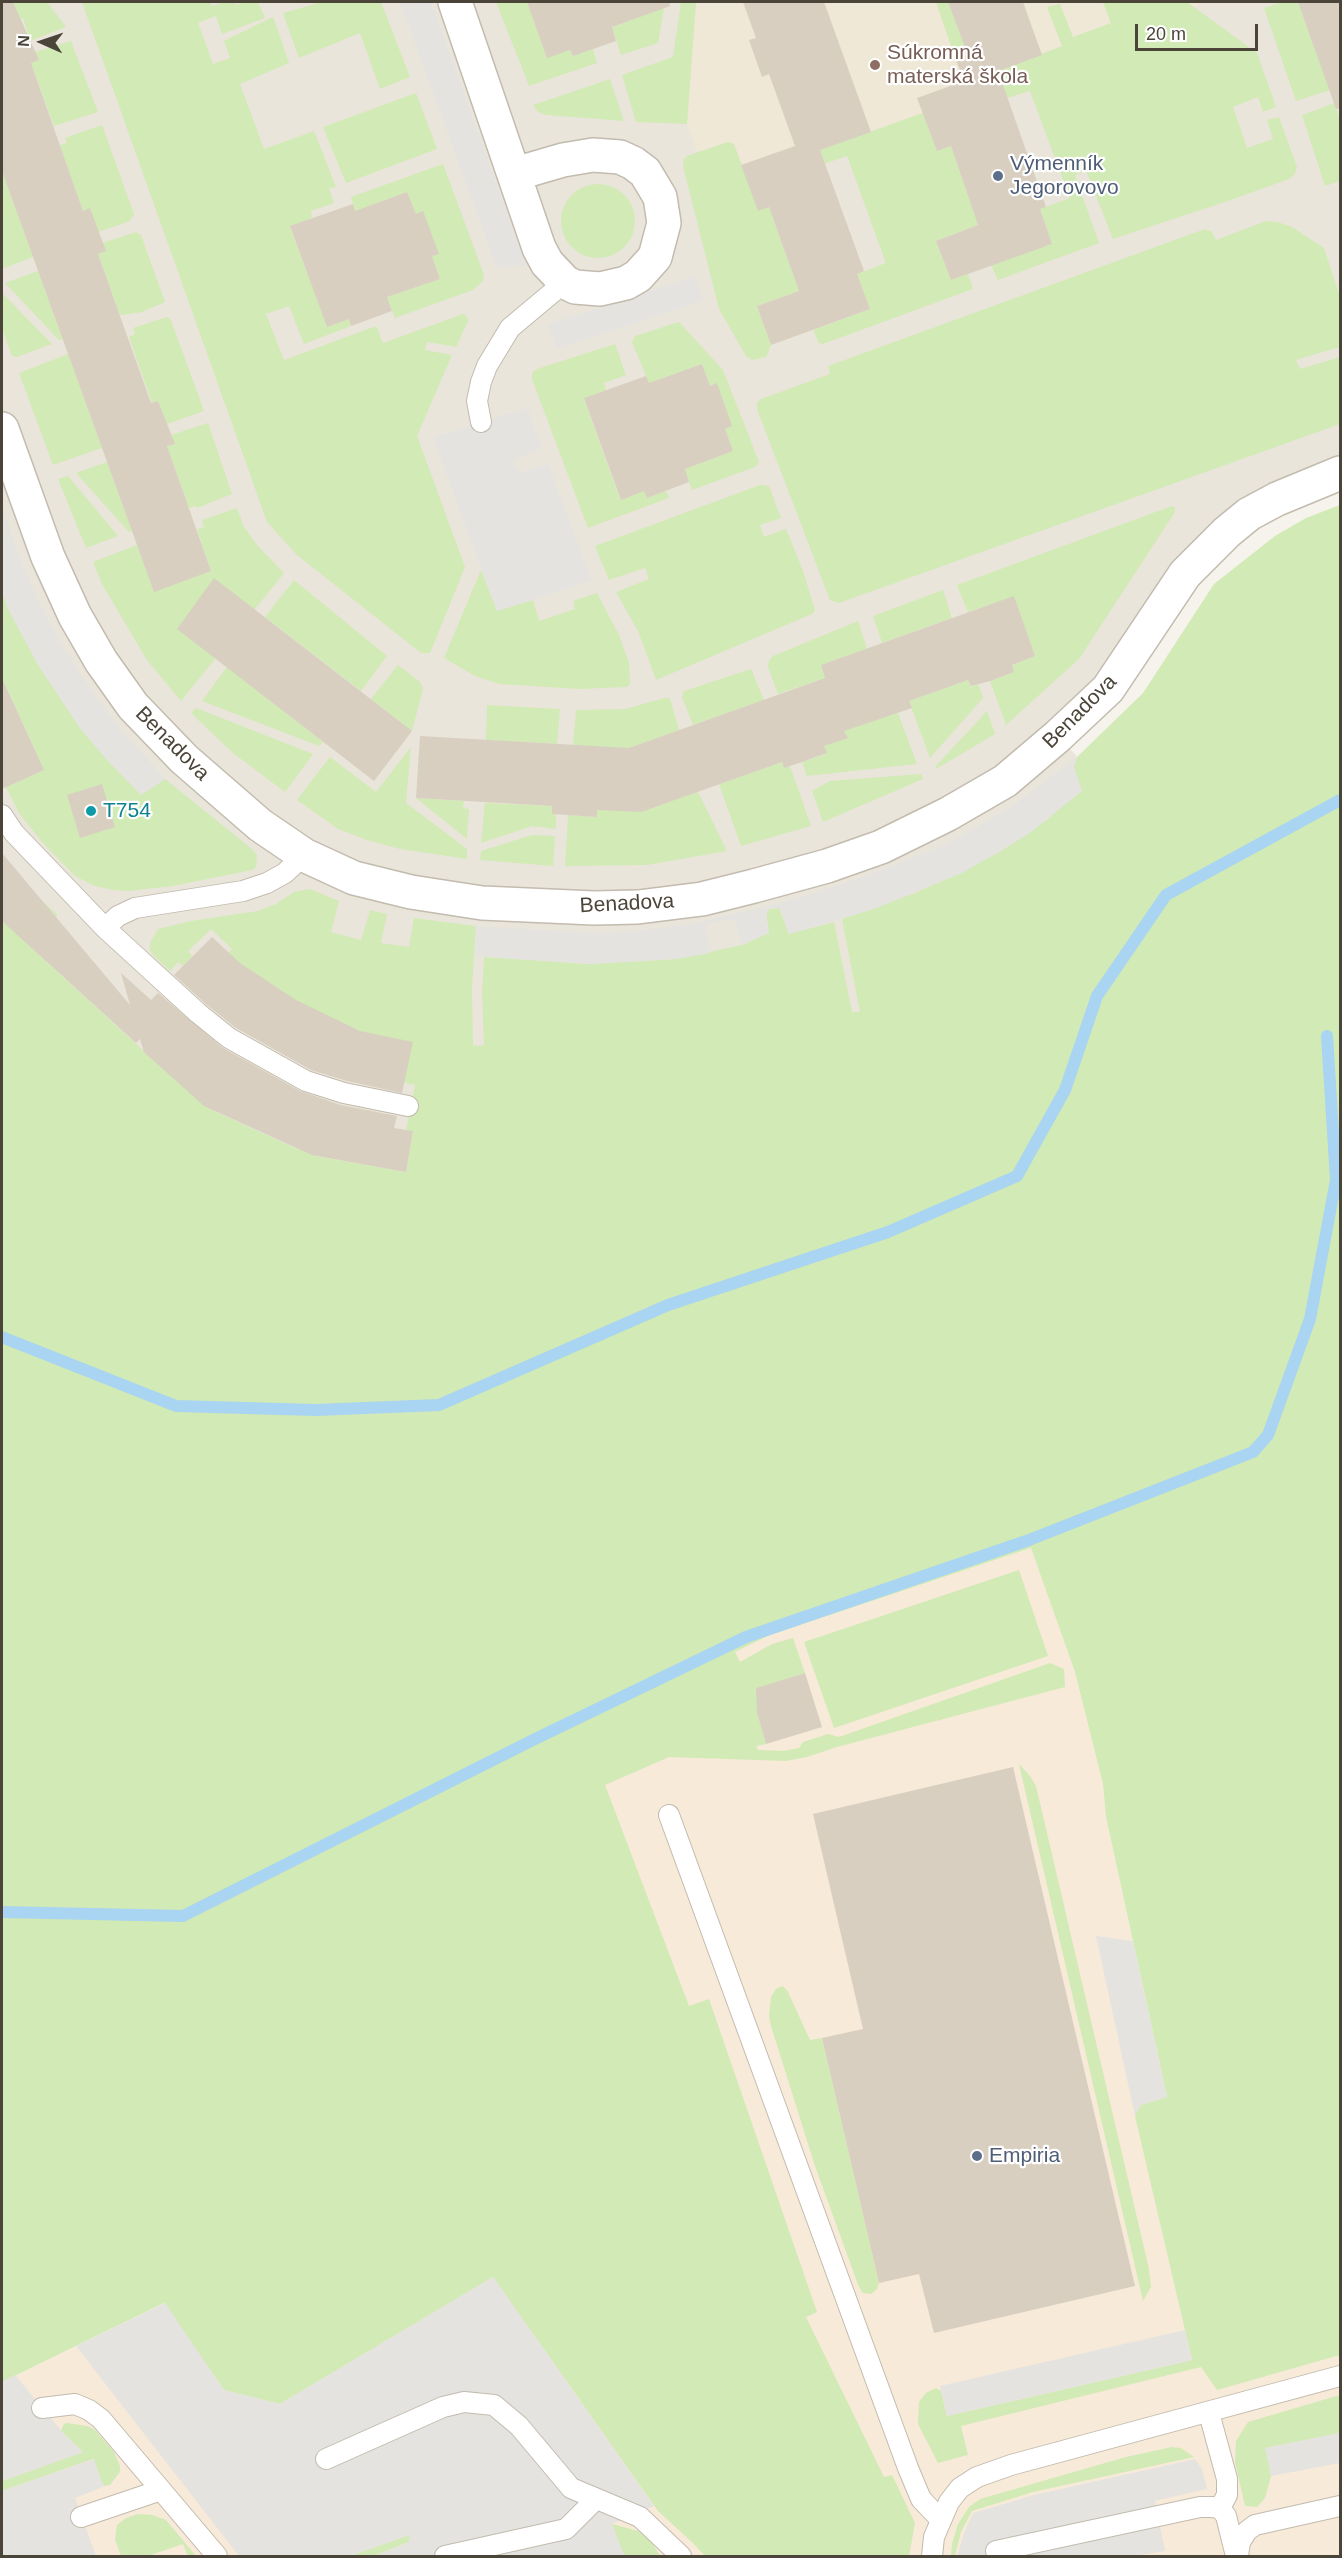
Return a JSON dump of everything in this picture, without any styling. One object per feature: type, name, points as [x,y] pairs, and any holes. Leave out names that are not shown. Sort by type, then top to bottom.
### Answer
[{"type":"street","points":[[455,2],[539,248],[547,262],[565,282],[586,289],[600,289],[614,288],[638,276],[655,257],[664,223],[660,197],[653,183],[639,167],[607,155],[581,156],[515,174]]},
{"type":"street","name":"Benadova","points":[[2,429],[48,557],[75,616],[101,661],[126,697],[184,759],[260,825],[304,855],[354,878],[411,892],[482,903],[594,908],[638,907],[702,899],[827,866],[881,847],[948,814],[1005,781],[1108,689],[1185,574],[1227,532],[1249,514],[1277,499],[1341,473]]},
{"type":"lane","points":[[481,422],[477,401],[487,366],[510,328],[565,282]]},
{"type":"lane","points":[[2,815],[14,833],[105,928],[198,1013],[230,1038],[272,1064],[306,1081],[344,1093],[408,1106]]},
{"type":"lane","points":[[105,928],[118,916],[135,908],[243,891],[267,883],[285,873],[304,855]]},
{"type":"lane","points":[[669,1815],[908,2468],[921,2499],[940,2519]]},
{"type":"lane","points":[[932,2556],[934,2537],[940,2519],[960,2488],[977,2477],[993,2470],[1341,2376]]},
{"type":"lane","points":[[326,2458],[443,2407],[464,2402],[495,2405],[519,2426],[571,2488],[640,2517],[681,2556]]},
{"type":"lane","points":[[42,2408],[75,2404],[89,2410],[112,2430],[217,2556]]},
{"type":"lane","points":[[1209,2413],[1227,2479],[1227,2495],[1220,2508]]},
{"type":"lane","points":[[81,2517],[161,2490]]},
{"type":"lane","points":[[445,2556],[567,2529],[596,2499]]},
{"type":"lane","points":[[1237,2556],[1244,2536],[1255,2525],[1341,2506]]},
{"type":"lane","points":[[996,2552],[1200,2507],[1220,2508]]},
{"type":"lane","points":[[1220,2508],[1226,2516],[1237,2556]]},
{"type":"shaded area","points":[[2,2],[1340,2],[1340,473],[1249,514],[1059,736],[1077,757],[1007,972],[425,1191],[207,1124],[2,939]]},
{"type":"shaded area","points":[[400,2],[431,2],[526,266],[497,268]]},
{"type":"shaded area","name":"Súkromná materská škola","points":[[696,2],[1200,2],[1196,7],[923,113],[746,176],[734,144],[728,142],[697,152],[687,124]]},
{"type":"shaded area","points":[[696,276],[702,301],[557,349],[548,324]]},
{"type":"shaded area","points":[[527,408],[542,448],[515,459],[517,470],[523,472],[548,464],[592,581],[497,611],[433,437]]},
{"type":"shaded area","points":[[2,506],[22,565],[50,625],[80,674],[116,724],[165,779],[141,795],[79,727],[38,665],[8,609],[2,592]]},
{"type":"shaded area","points":[[1077,757],[1074,767],[1082,791],[1027,835],[962,873],[874,909],[789,934],[779,908],[769,909],[766,917],[769,933],[742,945],[734,919],[710,923],[706,926],[706,931],[710,953],[676,959],[589,964],[475,956],[476,926],[592,933],[627,932],[691,924],[781,903],[864,877],[949,843],[1013,806]]},
{"type":"shaded area","points":[[1032,1548],[1075,1672],[1103,1784],[1106,1817],[1167,2097],[1226,2387],[1340,2355],[1340,2556],[2,2556],[2,2382],[165,2303],[585,1724],[770,1635]]},
{"type":"shaded area","points":[[1096,1936],[1133,1941],[1167,2097],[1141,2105],[1135,2116]]},
{"type":"shaded area","points":[[493,2277],[654,2506],[612,2524],[624,2555],[374,2556],[409,2542],[409,2535],[350,2556],[239,2556],[76,2346],[165,2303],[224,2390],[280,2404]]},
{"type":"shaded area","points":[[1185,2330],[1192,2360],[947,2416],[940,2386]]},
{"type":"shaded area","points":[[15,2375],[65,2435],[83,2452],[2,2481],[2,2382]]},
{"type":"shaded area","points":[[1340,2433],[1340,2463],[1271,2476],[1265,2448]]},
{"type":"shaded area","points":[[94,2459],[105,2486],[75,2498],[96,2556],[2,2556],[2,2491]]},
{"type":"shaded area","points":[[1195,2459],[1202,2469],[1207,2489],[1155,2501],[1165,2551],[1135,2556],[957,2556],[973,2513],[1034,2495]]},
{"type":"green space","points":[[9,2],[47,2],[66,27],[30,41],[23,18],[16,20]]},
{"type":"green space","points":[[82,2],[210,2],[212,6],[225,2],[235,2],[236,5],[258,2],[265,18],[222,34],[216,16],[198,23],[213,64],[230,58],[224,41],[273,17],[289,63],[240,84],[264,149],[314,131],[336,187],[329,188],[334,203],[311,211],[312,218],[290,227],[327,326],[349,319],[351,326],[304,344],[289,306],[266,314],[284,360],[376,326],[383,343],[463,314],[467,317],[468,321],[456,347],[427,342],[425,350],[452,355],[417,436],[465,567],[430,653],[421,653],[297,555],[267,522]]},
{"type":"green space","points":[[322,2],[381,2],[410,77],[380,89],[360,33],[299,58],[283,13]]},
{"type":"green space","points":[[496,2],[527,2],[547,57],[570,50],[573,56],[593,49],[597,63],[529,86]]},
{"type":"green space","points":[[657,2],[665,2],[658,43],[621,55],[612,27],[659,9]]},
{"type":"green space","points":[[681,2],[696,2],[687,124],[636,122],[622,75],[673,57]]},
{"type":"green space","points":[[936,2],[948,2],[965,47],[953,52]]},
{"type":"green space","points":[[1103,2],[1187,2],[1257,53],[1276,107],[1263,112],[1258,97],[1233,107],[1247,148],[1273,139],[1267,120],[1279,117],[1297,167],[1295,174],[1289,179],[1228,201],[1113,239],[1086,170],[1075,175],[1099,243],[998,280],[991,265],[1052,244],[1040,209],[1070,198],[1030,91],[1007,98],[976,79],[1062,46],[1047,7],[1060,4],[1073,37],[1111,23]]},
{"type":"green space","points":[[1283,2],[1298,2],[1330,90],[1296,101],[1264,8]]},
{"type":"green space","points":[[71,41],[98,112],[54,126],[31,63],[35,52]]},
{"type":"green space","points":[[610,79],[624,121],[546,115],[538,112],[533,105]]},
{"type":"green space","points":[[416,93],[437,149],[346,183],[323,127]]},
{"type":"green space","points":[[1335,103],[1340,120],[1340,181],[1325,186],[1302,115]]},
{"type":"green space","points":[[923,113],[937,151],[951,146],[978,225],[936,241],[951,280],[968,274],[973,289],[823,344],[819,343],[813,330],[870,309],[857,274],[886,263],[847,156],[818,166],[760,171]]},
{"type":"green space","points":[[102,125],[134,214],[130,221],[98,232],[83,211],[60,145],[67,143],[65,138]]},
{"type":"green space","points":[[728,142],[734,144],[758,210],[769,207],[799,291],[757,306],[771,345],[766,357],[752,360],[746,356],[719,309],[683,166],[687,156]]},
{"type":"green space","points":[[443,164],[484,275],[483,281],[473,290],[395,318],[387,297],[440,279],[432,256],[438,254],[407,192],[355,211],[351,197]]},
{"type":"green space","points":[[2,171],[33,257],[2,269]]},
{"type":"green space","points":[[598,184],[612,187],[624,195],[632,207],[635,221],[632,235],[624,247],[612,255],[598,258],[584,255],[572,247],[564,235],[561,221],[564,207],[572,195],[584,187]]},
{"type":"green space","points":[[1266,221],[1292,227],[1324,248],[1340,297],[1340,347],[1296,360],[1300,369],[1340,357],[1340,424],[839,603],[830,600],[757,409],[757,403],[761,399],[830,374],[828,366],[1205,229],[1212,232],[1216,240]]},
{"type":"green space","points":[[136,232],[141,235],[165,302],[142,312],[120,315],[98,254],[105,251],[102,243]]},
{"type":"green space","points":[[38,271],[63,340],[59,340],[5,283]]},
{"type":"green space","points":[[2,293],[52,344],[17,357],[12,356],[2,328]]},
{"type":"green space","points":[[167,317],[171,320],[204,411],[167,424],[158,401],[152,403],[129,337],[135,334],[133,328]]},
{"type":"green space","points":[[679,322],[723,370],[759,462],[755,467],[692,490],[685,469],[733,451],[725,429],[716,384],[710,386],[702,364],[649,383],[632,342],[635,336]]},
{"type":"green space","points":[[615,344],[626,375],[604,383],[606,390],[584,399],[620,499],[644,491],[647,498],[666,491],[669,498],[588,528],[532,379],[532,373],[537,369]]},
{"type":"green space","points":[[68,354],[102,448],[53,465],[19,373]]},
{"type":"green space","points":[[208,423],[232,494],[197,508],[196,506],[189,508],[167,446],[174,444],[171,435]]},
{"type":"green space","points":[[107,462],[132,531],[129,532],[76,473]]},
{"type":"green space","points":[[68,476],[118,536],[86,548],[58,479]]},
{"type":"green space","points":[[760,485],[769,486],[781,518],[760,525],[764,537],[786,529],[803,571],[815,610],[812,614],[656,680],[638,631],[616,592],[649,579],[645,568],[609,580],[595,546]]},
{"type":"green space","points":[[1340,505],[1340,2355],[1217,2390],[1201,2367],[961,2426],[968,2455],[938,2463],[918,2424],[919,2402],[926,2393],[936,2388],[941,2391],[947,2416],[1192,2360],[1135,2116],[1141,2105],[1167,2097],[1106,1817],[1103,1784],[1075,1672],[1031,1548],[770,1635],[735,1652],[740,1662],[772,1644],[793,1638],[805,1673],[757,1688],[757,1713],[766,1744],[756,1746],[758,1750],[784,1751],[799,1748],[803,1742],[828,1734],[839,1737],[1050,1663],[1064,1669],[1065,1687],[807,1757],[786,1761],[669,1757],[605,1785],[689,2006],[709,1999],[817,2312],[806,2317],[884,2477],[892,2475],[915,2523],[909,2556],[705,2556],[658,2511],[493,2277],[280,2404],[224,2390],[164,2303],[2,2382],[2,916],[12,928],[42,901],[58,915],[28,945],[180,1084],[214,1111],[297,1149],[314,1111],[324,1115],[316,1156],[406,1172],[413,1132],[406,1130],[415,1085],[360,1073],[296,1002],[244,967],[228,953],[232,949],[211,929],[188,951],[192,956],[183,966],[178,962],[170,971],[150,950],[150,943],[158,929],[191,921],[258,911],[276,904],[294,892],[310,889],[339,901],[331,932],[361,940],[370,910],[387,914],[381,943],[409,947],[414,918],[476,926],[472,988],[473,1045],[477,1046],[484,1045],[482,992],[484,957],[589,964],[676,959],[742,945],[769,933],[766,912],[769,909],[779,908],[789,934],[834,922],[852,1012],[860,1012],[842,919],[915,893],[998,853],[1051,817],[1077,757],[1143,693],[1214,584],[1275,536],[1306,518]]},
{"type":"green space","points":[[1172,506],[1175,512],[1079,659],[1006,725],[990,681],[1014,672],[1012,665],[1035,656],[1014,597],[968,612],[957,585]]},
{"type":"green space","points":[[237,508],[244,527],[257,545],[284,573],[181,701],[147,660],[102,584],[93,562],[137,545],[154,591],[211,571],[197,529],[204,527],[202,520]]},
{"type":"green space","points":[[481,570],[497,611],[533,600],[539,621],[575,609],[573,601],[597,593],[619,635],[629,663],[630,684],[627,687],[580,689],[499,684],[475,676],[444,658]]},
{"type":"green space","points":[[294,580],[387,656],[361,691],[265,617]]},
{"type":"green space","points":[[943,590],[952,618],[882,643],[873,616]]},
{"type":"green space","points":[[2,592],[8,609],[141,795],[165,779],[252,849],[257,855],[256,867],[252,870],[173,886],[128,891],[113,890],[95,886],[75,876],[42,842],[19,813],[6,787],[44,770],[2,677]]},
{"type":"green space","points":[[858,621],[867,649],[821,665],[825,678],[778,694],[768,667],[769,660],[773,656]]},
{"type":"green space","points":[[398,665],[420,682],[423,689],[412,731],[371,699]]},
{"type":"green space","points":[[227,667],[323,742],[319,746],[202,701]]},
{"type":"green space","points":[[751,669],[764,700],[693,725],[682,697],[684,691]]},
{"type":"green space","points":[[968,680],[971,687],[978,684],[983,698],[930,758],[909,701]]},
{"type":"green space","points":[[669,698],[671,702],[679,730],[633,747],[654,807],[698,792],[727,851],[647,865],[565,866],[568,815],[597,817],[597,810],[624,748],[573,745],[576,710],[625,709]]},
{"type":"green space","points":[[487,705],[560,709],[557,744],[486,740]]},
{"type":"green space","points":[[196,708],[313,754],[285,792],[233,753],[191,713]]},
{"type":"green space","points":[[886,710],[888,716],[898,713],[917,764],[807,776],[802,762],[826,754],[824,746],[847,737],[841,725]]},
{"type":"green space","points":[[987,711],[995,734],[936,769],[935,767]]},
{"type":"green space","points":[[411,747],[406,803],[467,849],[467,859],[400,849],[367,840],[338,829],[297,800],[330,757],[376,792]]},
{"type":"green space","points":[[782,762],[784,768],[790,766],[811,826],[741,846],[719,784]]},
{"type":"green space","points":[[921,774],[923,779],[823,822],[812,791],[830,781]]},
{"type":"green space","points":[[416,798],[464,801],[463,808],[469,809],[467,839]]},
{"type":"green space","points":[[485,803],[552,806],[552,814],[556,814],[556,829],[532,826],[481,843]]},
{"type":"green space","points":[[532,835],[555,836],[553,866],[480,860],[481,851]]},
{"type":"green space","points":[[1019,1570],[1048,1656],[834,1728],[804,1642]]},
{"type":"green space","points":[[1019,1764],[1036,1786],[1149,2269],[1151,2287],[1143,2301]]},
{"type":"green space","points":[[782,1986],[787,1990],[810,2040],[822,2038],[879,2283],[877,2289],[871,2294],[863,2293],[859,2287],[815,2166],[771,2026],[769,2016],[771,1997],[776,1989]]},
{"type":"green space","points":[[1340,2395],[1340,2433],[1266,2448],[1271,2476],[1265,2498],[1257,2507],[1245,2506],[1235,2462],[1236,2441],[1248,2422]]},
{"type":"green space","points":[[67,2423],[94,2429],[114,2452],[120,2472],[110,2485],[105,2486],[102,2483],[93,2459],[2,2491],[2,2481],[83,2452],[61,2431]]},
{"type":"green space","points":[[1172,2447],[1181,2448],[1194,2457],[1033,2492],[972,2511],[961,2532],[955,2556],[951,2556],[958,2524],[969,2507],[980,2499],[1126,2457]]},
{"type":"green space","points":[[138,2514],[152,2515],[166,2520],[196,2556],[188,2556],[183,2544],[148,2556],[121,2556],[115,2539],[117,2525],[126,2518]]},
{"type":"green space","points":[[612,2524],[642,2532],[660,2556],[617,2556],[623,2555]]},
{"type":"green space","points":[[409,2535],[409,2542],[374,2556],[350,2556]]},
{"type":"building","points":[[2,2],[13,2],[39,60],[31,63],[83,211],[90,208],[106,251],[98,254],[151,403],[158,401],[175,444],[167,446],[211,571],[154,592],[2,171]]},
{"type":"building","points":[[527,2],[669,2],[670,6],[612,27],[616,41],[573,56],[570,50],[547,58]]},
{"type":"building","points":[[743,2],[824,2],[871,132],[820,150],[864,271],[857,274],[870,309],[771,345],[757,306],[799,291],[769,207],[758,211],[741,165],[795,146],[769,74],[762,77],[749,40],[756,38]]},
{"type":"building","points":[[948,2],[1023,2],[1042,55],[998,71],[1046,207],[1040,209],[1052,244],[951,280],[936,241],[978,225],[951,146],[937,151],[917,98],[964,81],[953,52],[965,47]]},
{"type":"building","points":[[1298,2],[1341,2],[1341,108],[1336,109]]},
{"type":"building","points":[[407,192],[416,214],[423,211],[439,254],[432,256],[440,279],[387,297],[392,311],[351,326],[349,319],[327,327],[290,226],[353,204],[355,211]]},
{"type":"building","points":[[702,364],[710,386],[717,383],[732,426],[725,429],[733,451],[685,469],[689,482],[647,498],[644,491],[621,500],[584,398],[646,376],[649,383]]},
{"type":"building","points":[[214,578],[412,731],[374,781],[177,629]]},
{"type":"building","points":[[1014,596],[1035,656],[1012,665],[1014,672],[990,681],[971,686],[968,680],[909,701],[912,708],[844,731],[848,738],[824,746],[827,753],[802,762],[784,768],[782,762],[641,812],[597,810],[597,817],[552,814],[552,806],[416,798],[420,736],[629,748],[825,678],[821,665]]},
{"type":"building","points":[[2,678],[44,770],[2,789]]},
{"type":"building","name":"T754","points":[[102,784],[115,827],[80,838],[67,795]]},
{"type":"building","points":[[2,853],[130,1005],[121,973],[151,1000],[158,993],[223,1048],[300,1091],[341,1105],[397,1116],[394,1128],[413,1131],[406,1172],[312,1155],[204,1106],[144,1052],[140,1039],[136,1043],[2,921]]},
{"type":"building","points":[[212,937],[240,963],[296,1000],[360,1031],[413,1042],[402,1093],[347,1081],[311,1070],[236,1028],[206,1004],[174,975]]},
{"type":"building","points":[[805,1673],[822,1727],[766,1744],[757,1713],[756,1688]]},
{"type":"building","name":"Empiria","points":[[1013,1767],[1135,2286],[934,2333],[919,2274],[879,2283],[822,2038],[863,2029],[813,1814]]},
{"type":"waterway","points":[[2,1337],[176,1406],[316,1410],[439,1405],[668,1305],[888,1232],[1017,1176],[1065,1090],[1097,996],[1166,895],[1340,800]]},
{"type":"waterway","points":[[2,1912],[183,1916],[533,1740],[746,1637],[1029,1540],[1253,1452],[1268,1435],[1310,1319],[1336,1180],[1327,1036]]},
{"type":"place","name":"Súkromná materská škola","points":[[875,65]]},
{"type":"place","name":"Výmenník Jegorovovo","points":[[998,176]]},
{"type":"place","name":"T754","points":[[91,811]]},
{"type":"place","name":"Empiria","points":[[977,2156]]}]
